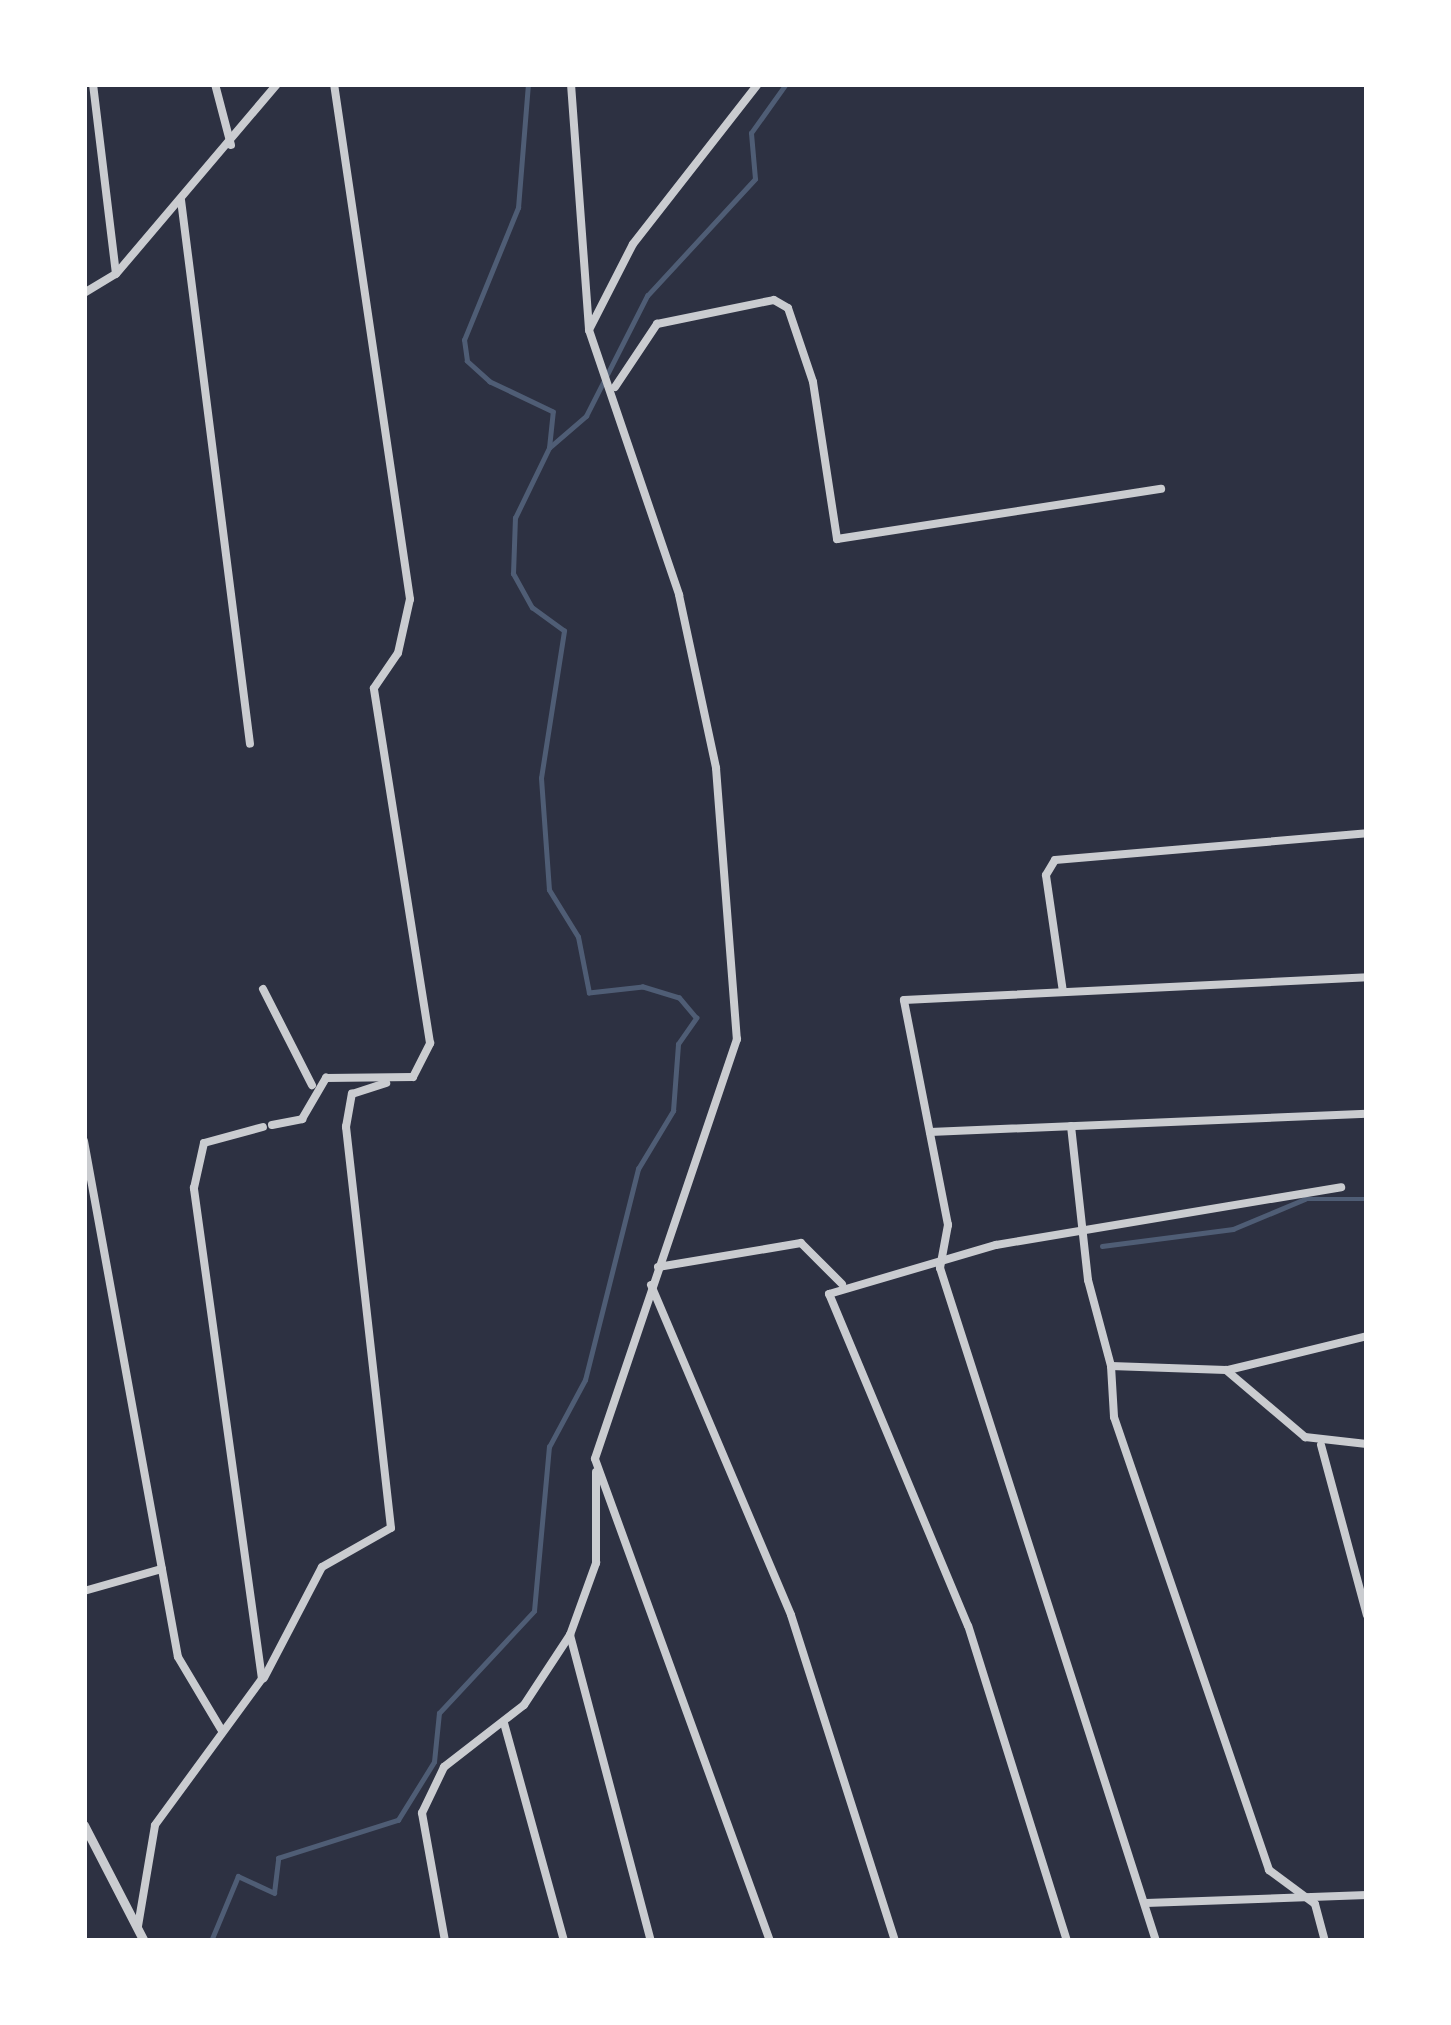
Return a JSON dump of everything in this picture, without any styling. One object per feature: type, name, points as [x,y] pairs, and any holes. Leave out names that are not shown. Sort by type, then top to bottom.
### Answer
[{"type":"street","points":[[93,84],[116,274]]},
{"type":"street","points":[[214,84],[231,145]]},
{"type":"street","points":[[84,293],[116,274],[231,145],[278,84]]},
{"type":"street","points":[[138,1926],[155,1825],[262,1679],[322,1567],[391,1528],[346,1127],[352,1094],[413,1076],[430,1043],[374,688],[398,653],[410,599],[334,84]]},
{"type":"street","points":[[445,1941],[422,1813],[445,1767],[504,1723],[570,1635],[596,1563],[595,1459],[650,1283],[736,1039],[716,768],[679,595],[614,388],[589,330],[571,84]]},
{"type":"street","points":[[589,330],[633,244],[758,84]]},
{"type":"street","points":[[181,200],[250,744]]},
{"type":"street","points":[[614,388],[657,324],[774,300],[788,308],[813,382],[837,539],[1161,489]]},
{"type":"street","points":[[1063,992],[1046,875],[1055,860],[1367,833]]},
{"type":"street","points":[[1156,1941],[940,1268],[948,1225],[904,1000],[1367,977]]},
{"type":"street","points":[[262,988],[313,1085],[314,1109],[204,1143],[194,1188],[262,1679]]},
{"type":"street","points":[[313,1085],[342,1074],[387,1083]]},
{"type":"street","points":[[930,1132],[1367,1114]]},
{"type":"street","points":[[1072,1126],[1089,1230],[1088,1280],[1112,1366],[1114,1417],[1269,1870],[1315,1904],[1324,1941]]},
{"type":"street","points":[[84,1141],[178,1657],[221,1730]]},
{"type":"street","points":[[1067,1941],[968,1626],[829,1294],[842,1284],[940,1268],[996,1245],[1341,1187]]},
{"type":"street","points":[[656,1267],[801,1243],[842,1284]]},
{"type":"street","points":[[650,1283],[790,1615],[895,1941]]},
{"type":"street","points":[[1112,1366],[1226,1370],[1367,1336]]},
{"type":"street","points":[[1226,1370],[1321,1445],[1367,1615]]},
{"type":"street","points":[[1321,1445],[1367,1444]]},
{"type":"street","points":[[595,1459],[770,1941]]},
{"type":"street","points":[[84,1591],[162,1569]]},
{"type":"street","points":[[570,1635],[651,1941]]},
{"type":"street","points":[[504,1723],[564,1941]]},
{"type":"street","points":[[84,1826],[89,1848],[144,1941]]},
{"type":"street","points":[[1146,1903],[1315,1904],[1367,1895]]},
{"type":"waterway","points":[[211,1941],[238,1876],[274,1893],[278,1858],[398,1820],[434,1762],[439,1713],[534,1611],[549,1447],[585,1380],[638,1169],[673,1111],[678,1044],[696,1018],[679,998],[643,987],[589,993],[578,937],[549,890],[541,778],[564,631],[532,608],[513,574],[515,518],[549,448],[553,412],[490,382],[467,361],[464,340],[518,208],[528,84]]},
{"type":"waterway","points":[[549,448],[586,416],[647,296],[755,179],[751,133],[786,84]]},
{"type":"waterway","points":[[1102,1246],[1233,1229],[1305,1199],[1367,1199]]}]
